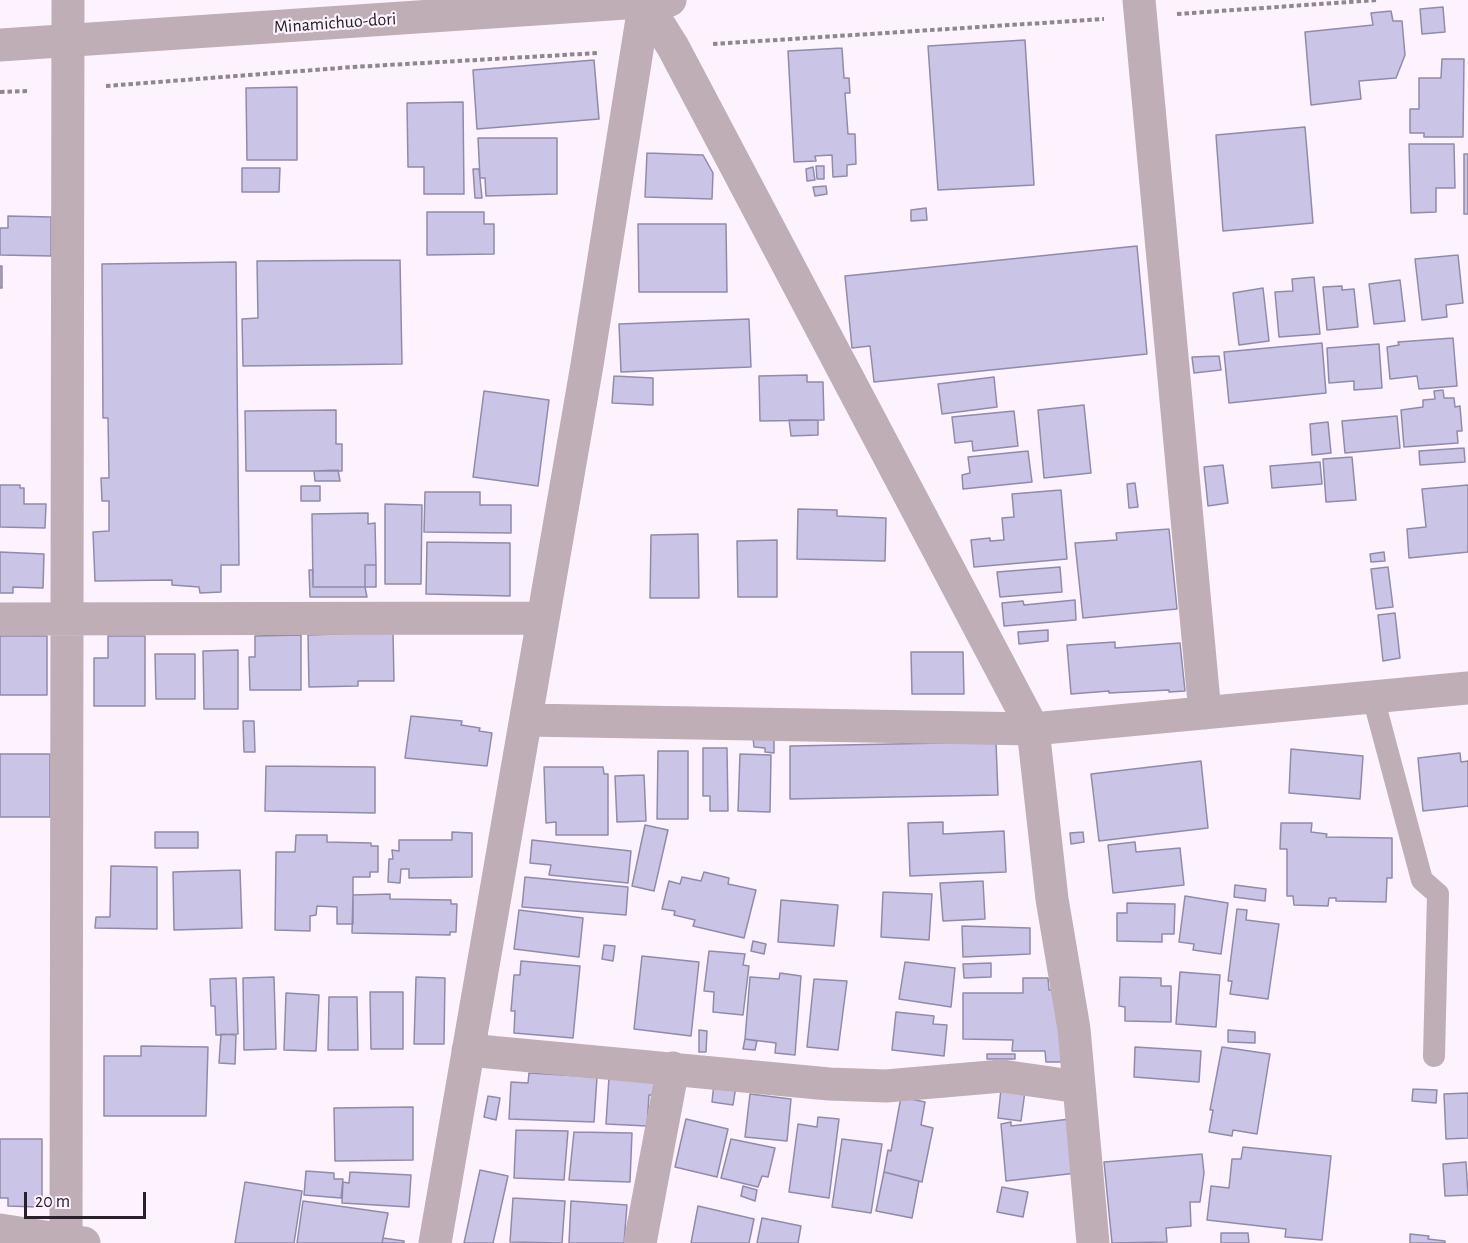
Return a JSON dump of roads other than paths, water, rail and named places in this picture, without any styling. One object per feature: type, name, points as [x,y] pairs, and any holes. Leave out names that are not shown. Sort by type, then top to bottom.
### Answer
[{"type":"street","points":[[0,1230],[72,1242],[68,619],[69,0]]},
{"type":"street","points":[[1139,0],[1205,713]]},
{"type":"street","points":[[435,1243],[542,618],[654,1]]},
{"type":"street","points":[[654,1],[673,47],[1033,729],[1052,899],[1074,1029],[1093,1243]]},
{"type":"street","name":"Minamichuo-dori","points":[[0,45],[654,1]]},
{"type":"street","points":[[0,619],[542,618]]},
{"type":"street","points":[[526,720],[1033,729],[1468,688]]},
{"type":"street","points":[[468,1050],[829,1084],[886,1086],[1002,1076],[1079,1087]]},
{"type":"street","points":[[640,1243],[673,1068]]},
{"type":"lane","points":[[1373,697],[1422,880],[1437,894],[1434,1056]]}]
